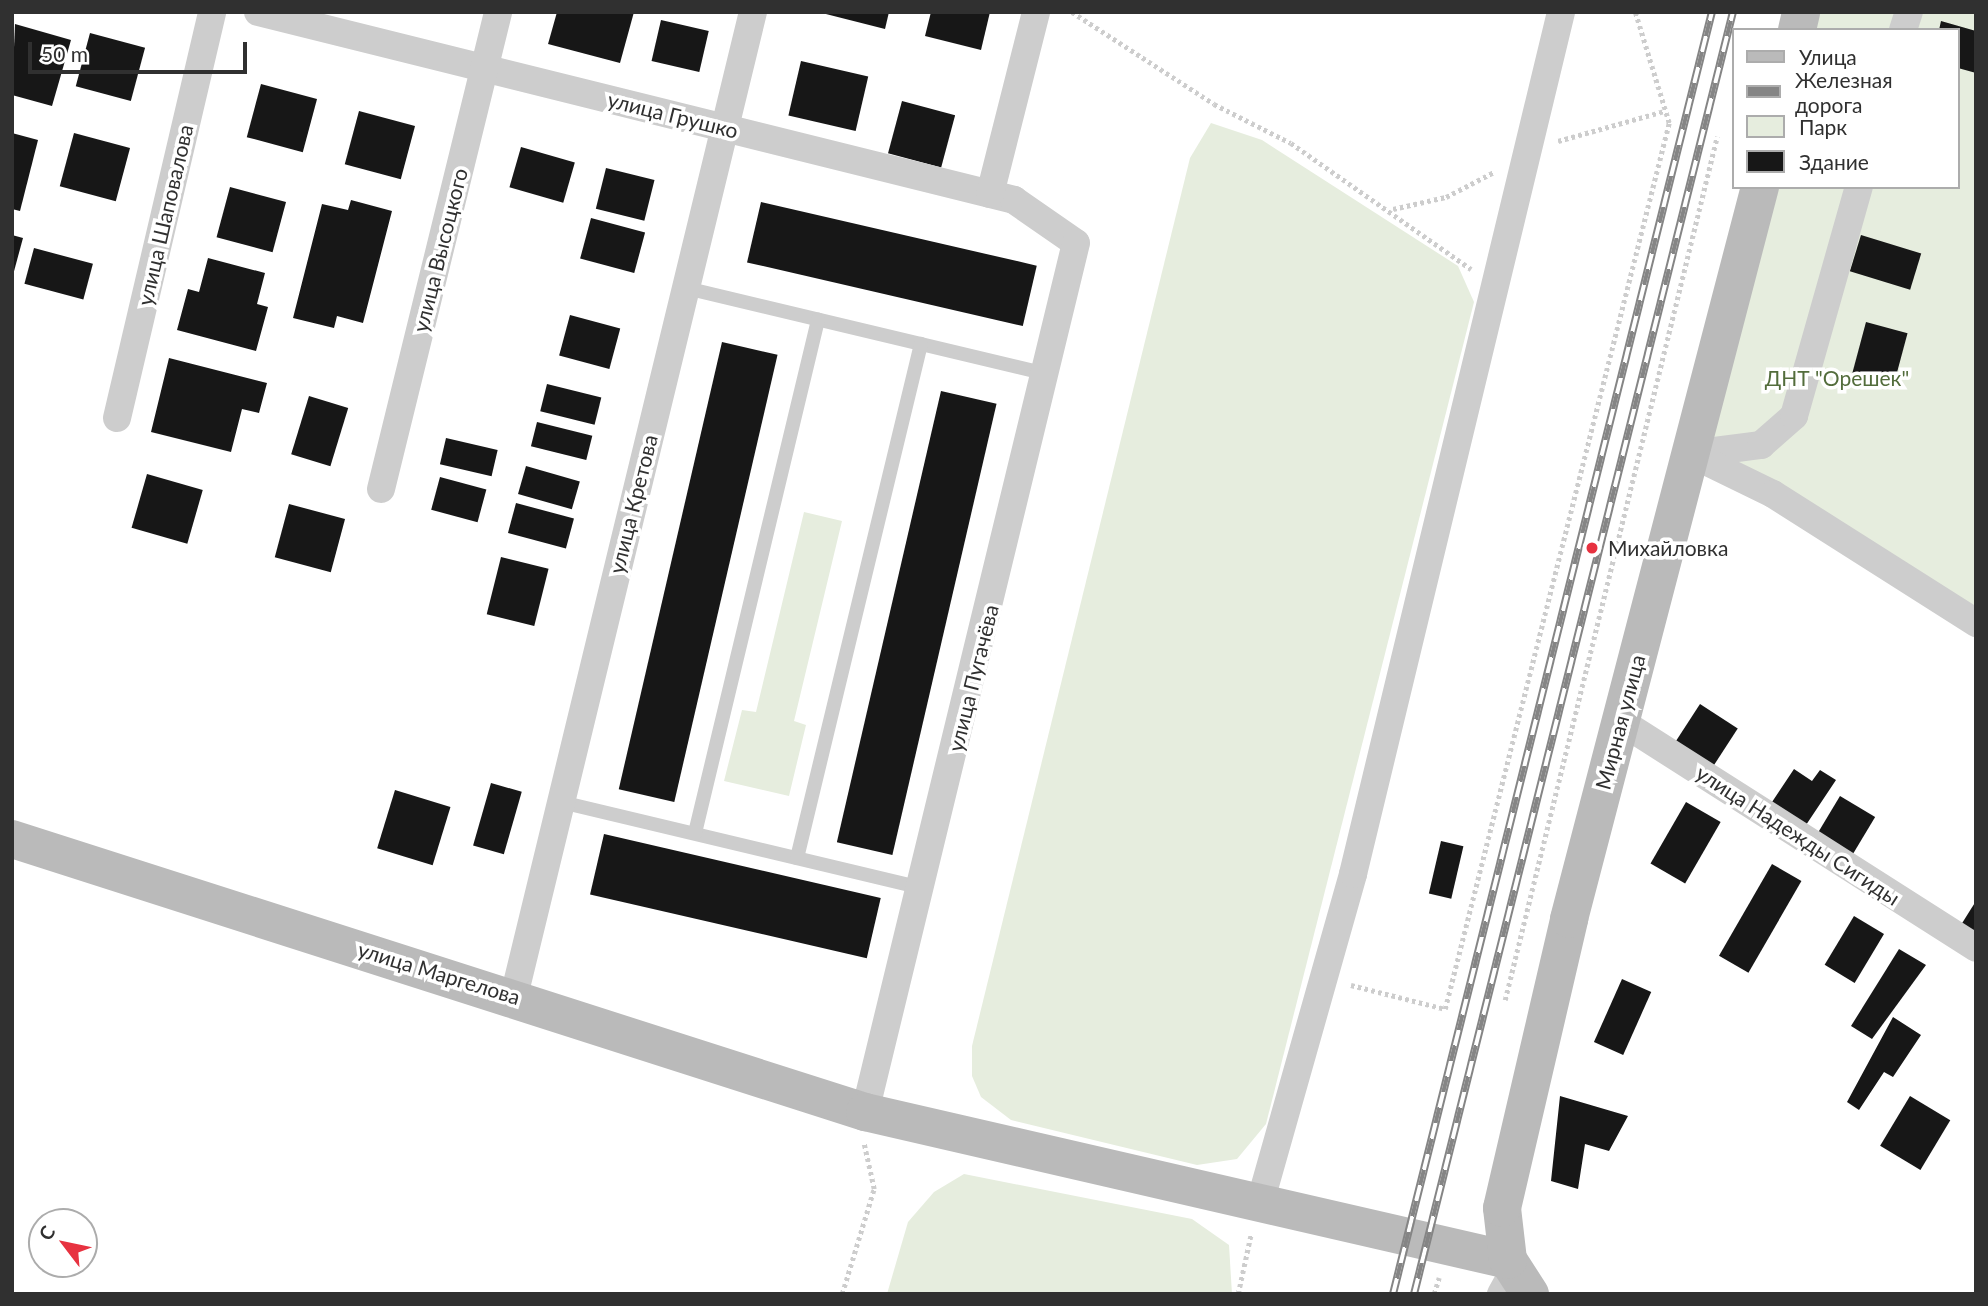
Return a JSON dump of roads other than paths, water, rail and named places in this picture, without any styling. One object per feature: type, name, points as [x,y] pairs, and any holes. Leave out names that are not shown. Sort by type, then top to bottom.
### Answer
[{"type":"street","name":"улица Шаповалова","points":[[117,418],[212,12]]},
{"type":"street","name":"улица Грушко","points":[[258,12],[990,194],[1032,208],[1076,243]]},
{"type":"street","name":"улица Высоцкого","points":[[381,489],[498,12]]},
{"type":"street","name":"улица Кретова","points":[[514,996],[753,12]]},
{"type":"street","points":[[990,194],[1036,12]]},
{"type":"street","points":[[1260,1203],[1323,978],[1530,149],[1561,12]]},
{"type":"street","name":"Мирная улица","points":[[1513,1280],[1502,1208],[1620,721],[1759,189]]},
{"type":"street","points":[[1690,454],[1761,445],[1794,416],[1858,189]]},
{"type":"street","name":"улица Пугачёва","points":[[865,1112],[1047,374],[1076,243]]},
{"type":"street","points":[[1690,454],[1773,494],[1976,624]]},
{"type":"street","name":"улица Надежды Сигиды","points":[[1620,721],[1976,948]]},
{"type":"street","name":"улица Маргелова","points":[[12,839],[514,996],[865,1112],[1260,1203],[1513,1280]]},
{"type":"lane","points":[[686,288],[1047,374]]},
{"type":"lane","points":[[695,834],[818,320]]},
{"type":"lane","points":[[797,858],[920,344]]},
{"type":"lane","points":[[561,802],[921,888]]},
{"type":"railway","points":[[1393,1294],[1712,12]]},
{"type":"railway","points":[[1414,1294],[1733,12]]},
{"type":"place","name":"Михайловка","points":[[1592,548]]},
{"type":"park label","name":"ДНТ \"Орешек\"","points":[[1837,378]]}]
